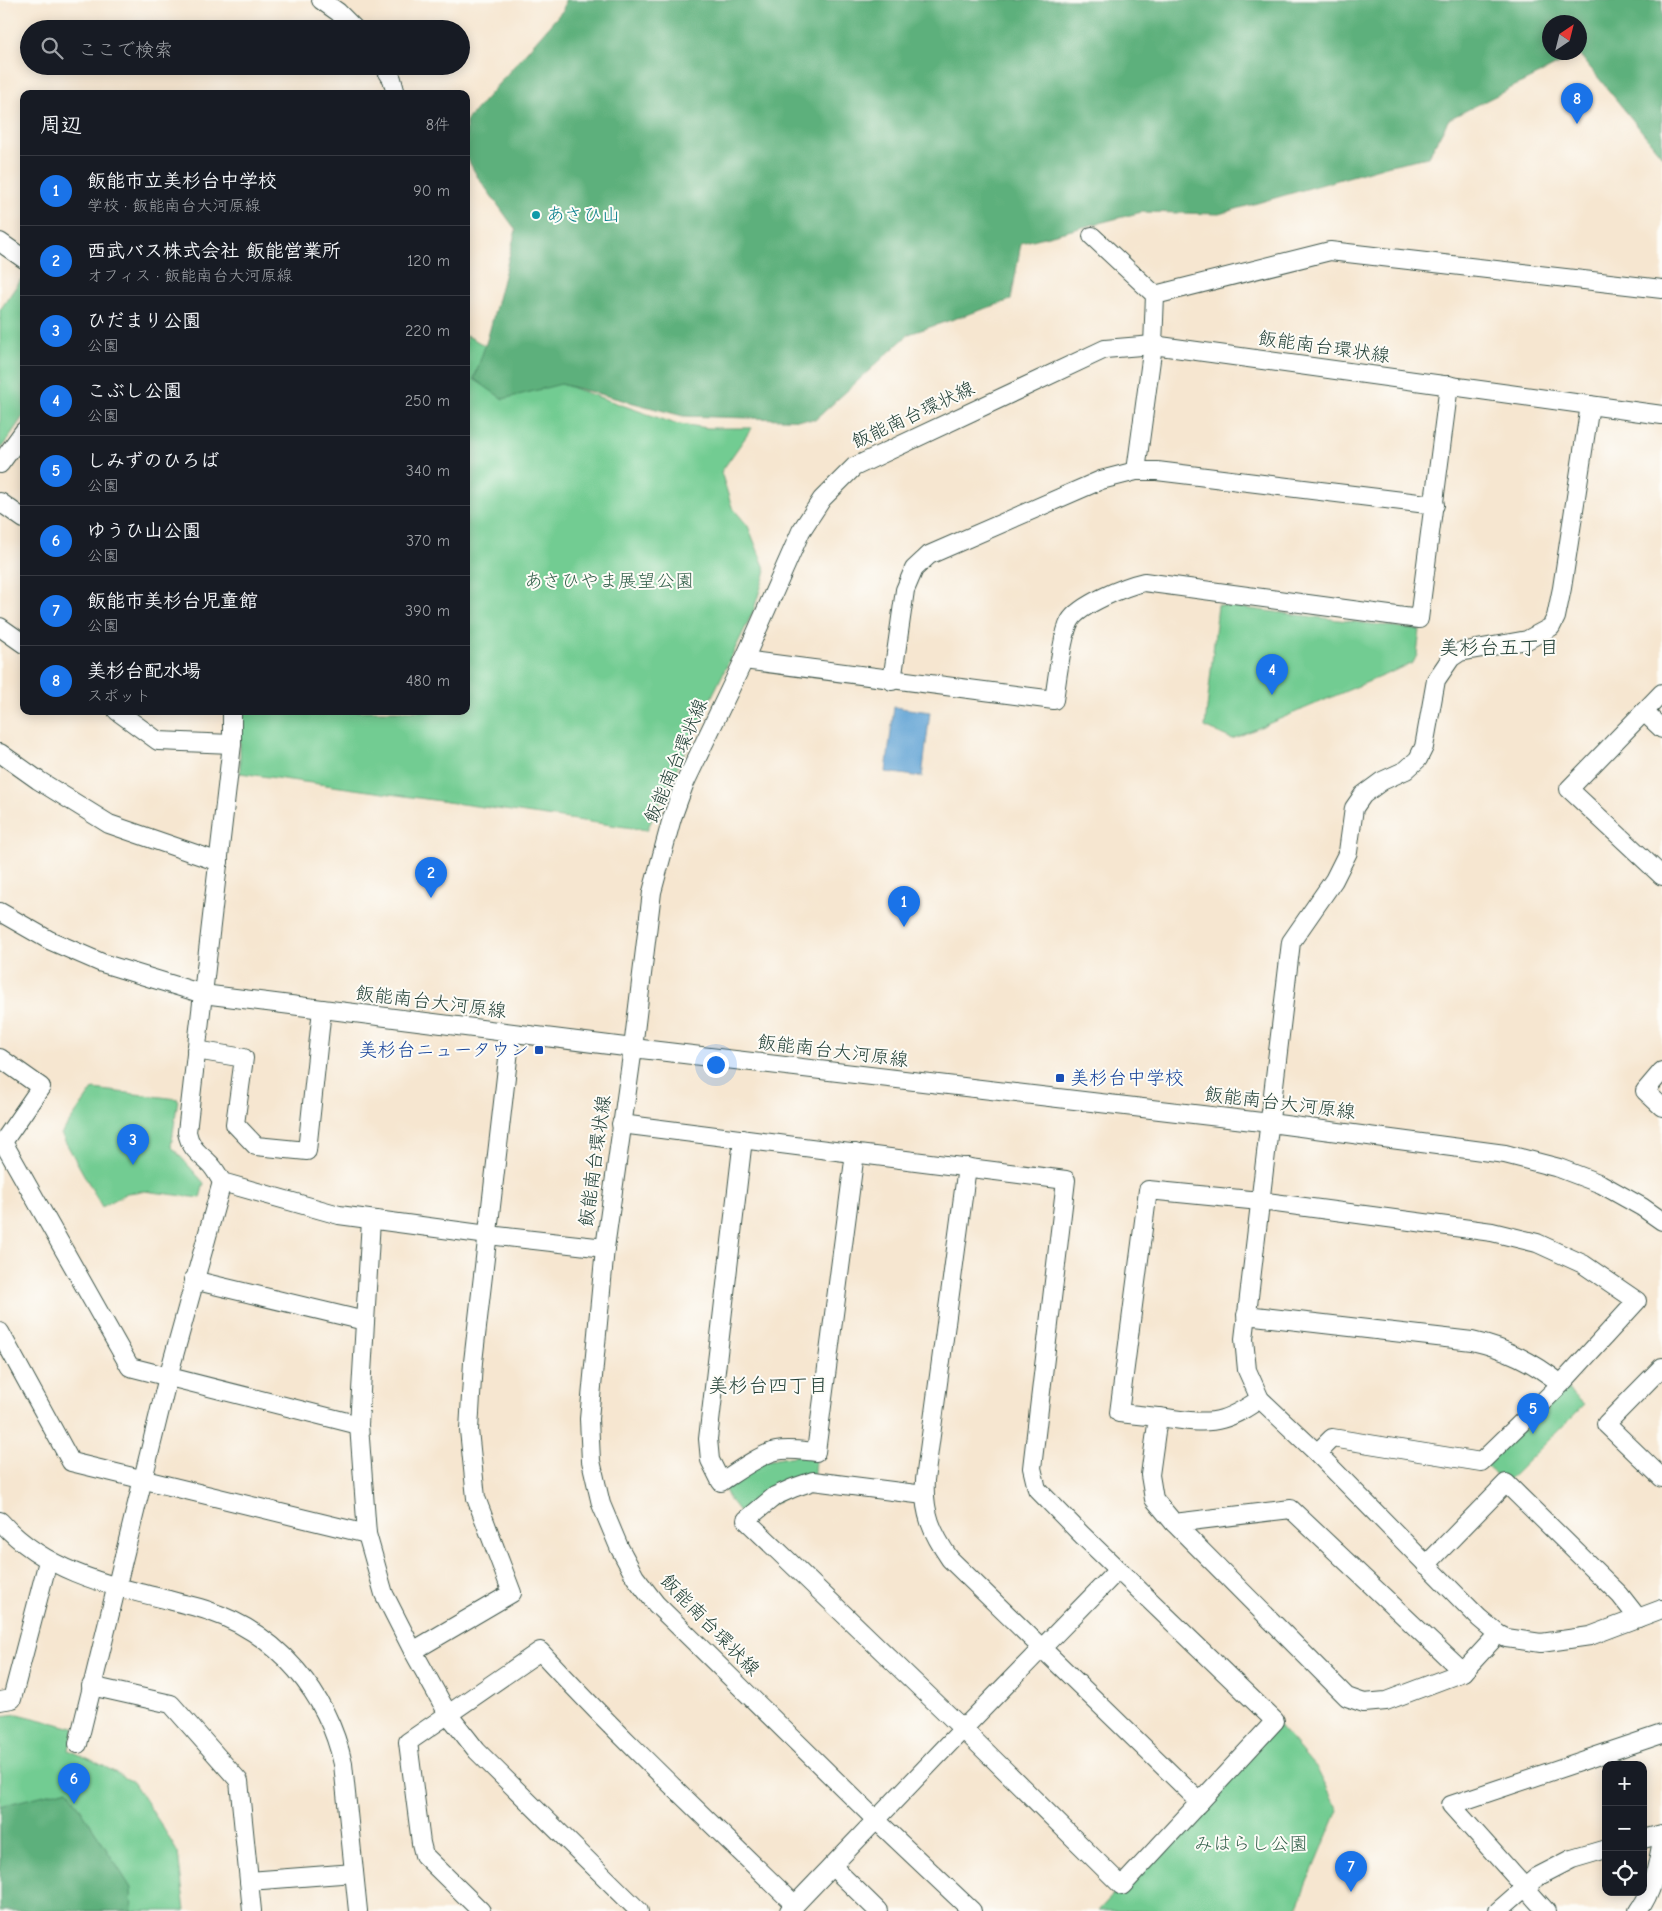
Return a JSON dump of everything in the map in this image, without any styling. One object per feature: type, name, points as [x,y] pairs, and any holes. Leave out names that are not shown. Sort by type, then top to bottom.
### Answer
[{"type":"street","points":[[321,0],[346,20]]},
{"type":"street","points":[[390,75],[395,90]]},
{"type":"street","points":[[1092,236],[1155,295],[1153,345],[1136,471]]},
{"type":"street","points":[[0,242],[20,256]]},
{"type":"street","points":[[1155,295],[1330,251],[1662,289]]},
{"type":"street","name":"飯能南台環状線","points":[[972,1911],[876,1820],[656,1604],[635,1577],[619,1548],[600,1504],[591,1461],[588,1419],[605,1248],[633,1048],[652,892],[672,818],[684,785],[744,660],[801,531],[822,499],[854,466],[1105,349],[1153,345],[1662,415]]},
{"type":"street","points":[[744,660],[892,681],[1054,700],[1070,621],[1079,610],[1132,585],[1144,582],[1419,619],[1449,385]]},
{"type":"street","points":[[1590,405],[1562,588],[1556,617],[1551,627],[1527,640],[1460,652],[1451,658],[1436,680],[1424,747],[1418,760],[1406,770],[1382,781],[1363,796],[1354,808],[1348,852],[1334,880],[1291,942],[1244,1339],[1247,1370],[1260,1399],[1317,1453],[1479,1618],[1498,1634],[1506,1638],[1541,1643],[1590,1636],[1662,1609]]},
{"type":"street","points":[[0,464],[20,436]]},
{"type":"street","points":[[892,681],[905,590],[914,569],[930,556],[1100,480],[1136,471],[1157,471],[1435,505]]},
{"type":"street","points":[[0,502],[20,516]]},
{"type":"street","points":[[0,627],[20,641]]},
{"type":"street","points":[[1662,693],[1570,789],[1662,876]]},
{"type":"street","points":[[1644,712],[1662,729]]},
{"type":"street","points":[[122,715],[158,741],[232,744]]},
{"type":"street","points":[[232,715],[232,744],[187,1132],[189,1142],[198,1155],[214,1169],[222,1182],[339,1215],[488,1236],[605,1248]]},
{"type":"street","points":[[0,753],[38,780],[110,824],[219,862]]},
{"type":"street","name":"飯能南台大河原線","points":[[0,912],[49,940],[102,963],[202,994],[633,1048],[1270,1123],[1505,1154],[1559,1168],[1601,1184],[1642,1207],[1662,1221]]},
{"type":"street","points":[[196,1050],[244,1058],[235,1124],[256,1146],[307,1151],[322,1009]]},
{"type":"street","points":[[413,1652],[512,1593],[476,1498],[469,1430],[473,1362],[511,1033]]},
{"type":"street","points":[[0,1058],[41,1087],[3,1142],[130,1367],[359,1425]]},
{"type":"street","points":[[1662,1071],[1645,1091],[1662,1107]]},
{"type":"street","points":[[621,1124],[1066,1180],[1032,1468],[1037,1489],[1275,1721],[1122,1886],[963,1729],[746,1520],[775,1496],[813,1481],[924,1495]]},
{"type":"street","points":[[742,1139],[708,1439],[710,1460],[721,1482],[748,1464],[776,1451],[799,1450],[816,1452],[855,1153]]},
{"type":"street","points":[[967,1167],[924,1495],[927,1515],[935,1537],[950,1559],[1200,1802]]},
{"type":"street","points":[[78,1744],[168,1377],[193,1280],[222,1182]]},
{"type":"street","points":[[1260,1399],[1240,1412],[1220,1420],[1199,1422],[1119,1413],[1148,1190],[1260,1201],[1492,1232],[1537,1243],[1583,1264],[1637,1301],[1561,1384],[1481,1462],[1332,1438],[1317,1453]]},
{"type":"street","points":[[371,1220],[359,1425],[367,1534],[384,1594],[413,1652],[448,1714],[477,1751],[639,1911]]},
{"type":"street","points":[[193,1280],[364,1321]]},
{"type":"street","points":[[1246,1315],[1472,1341],[1497,1347],[1525,1359],[1561,1384]]},
{"type":"street","points":[[0,1332],[71,1462],[367,1534]]},
{"type":"street","points":[[1662,1367],[1606,1424],[1662,1478]]},
{"type":"street","points":[[1158,1417],[1150,1475],[1154,1499],[1174,1523],[1347,1696],[1364,1703],[1386,1701],[1463,1672],[1498,1634]]},
{"type":"street","points":[[1426,1565],[1506,1483],[1620,1595],[1638,1618]]},
{"type":"street","points":[[1174,1523],[1291,1509],[1463,1672]]},
{"type":"street","points":[[0,1521],[11,1534],[48,1561],[66,1570],[116,1587],[210,1611],[239,1624],[266,1641],[286,1658],[312,1689],[326,1713],[339,1746],[343,1764],[358,1911]]},
{"type":"street","points":[[0,1701],[12,1699],[48,1561]]},
{"type":"street","points":[[481,1911],[424,1855],[408,1742],[540,1651],[577,1692],[792,1908],[1118,1570]]},
{"type":"street","points":[[91,1686],[171,1704],[239,1781],[252,1911]]},
{"type":"street","points":[[1546,1911],[1451,1805],[1662,1734]]},
{"type":"street","points":[[1647,1838],[1662,1834]]},
{"type":"street","points":[[1638,1911],[1651,1885],[1662,1840]]},
{"type":"street","points":[[1498,1911],[1537,1877],[1572,1858],[1602,1850]]},
{"type":"street","points":[[832,1866],[878,1911]]},
{"type":"street","points":[[249,1881],[354,1873]]},
{"type":"green space","points":[[565,0],[1662,0],[1662,156],[1584,60],[1587,60],[1587,15],[1542,15],[1542,60],[1567,60],[1449,119],[1428,157],[1390,165],[1219,214],[1142,212],[1021,243],[1011,300],[909,334],[815,420],[683,416],[561,384],[503,399],[474,379],[488,337],[516,230],[470,163],[470,116],[563,10]]},
{"type":"green space","points":[[20,281],[20,421],[0,450],[0,310]]},
{"type":"green space","name":"あさひやま展望公園","points":[[470,337],[539,376],[673,423],[708,428],[752,428],[721,472],[732,507],[748,526],[766,571],[753,612],[647,830],[240,773],[240,715],[470,715]]},
{"type":"green space","points":[[1218,605],[1420,630],[1417,655],[1413,663],[1232,739],[1205,727]]},
{"type":"green space","points":[[93,1089],[178,1099],[171,1146],[204,1183],[200,1198],[144,1191],[127,1193],[102,1207],[61,1134]]},
{"type":"green space","points":[[1561,1384],[1584,1405],[1506,1483],[1481,1462]]},
{"type":"green space","points":[[816,1452],[813,1481],[746,1520],[730,1500],[721,1482],[748,1464]]},
{"type":"green space","points":[[18,1714],[74,1728],[69,1750],[133,1782],[178,1853],[185,1911],[82,1911],[0,1872],[0,1716]]},
{"type":"green space","name":"みはらし公園","points":[[1275,1721],[1317,1769],[1338,1810],[1296,1911],[1098,1911]]},
{"type":"green space","points":[[68,1789],[131,1888],[132,1911],[0,1911],[0,1806]]},
{"type":"water","points":[[894,707],[930,712],[922,777],[886,772]]},
{"type":"place","name":"美杉台配水場","points":[[1577,124]]},
{"type":"place","name":"あさひ山","points":[[536,215]]},
{"type":"place","name":"こぶし公園","points":[[1272,695]]},
{"type":"place","name":"西武バス株式会社 飯能営業所","points":[[431,898]]},
{"type":"place","name":"飯能市立美杉台中学校","points":[[904,927]]},
{"type":"place","name":"美杉台ニュータウン","points":[[539,1050]]},
{"type":"place","name":"美杉台中学校","points":[[1060,1078]]},
{"type":"place","name":"ひだまり公園","points":[[133,1165]]},
{"type":"place","name":"しみずのひろば","points":[[1533,1434]]},
{"type":"place","name":"ゆうひ山公園","points":[[74,1804]]},
{"type":"place","name":"飯能市美杉台児童館","points":[[1351,1892]]},
{"type":"district","name":"美杉台五丁目","points":[[1499,647]]},
{"type":"district","name":"美杉台四丁目","points":[[768,1385]]}]
